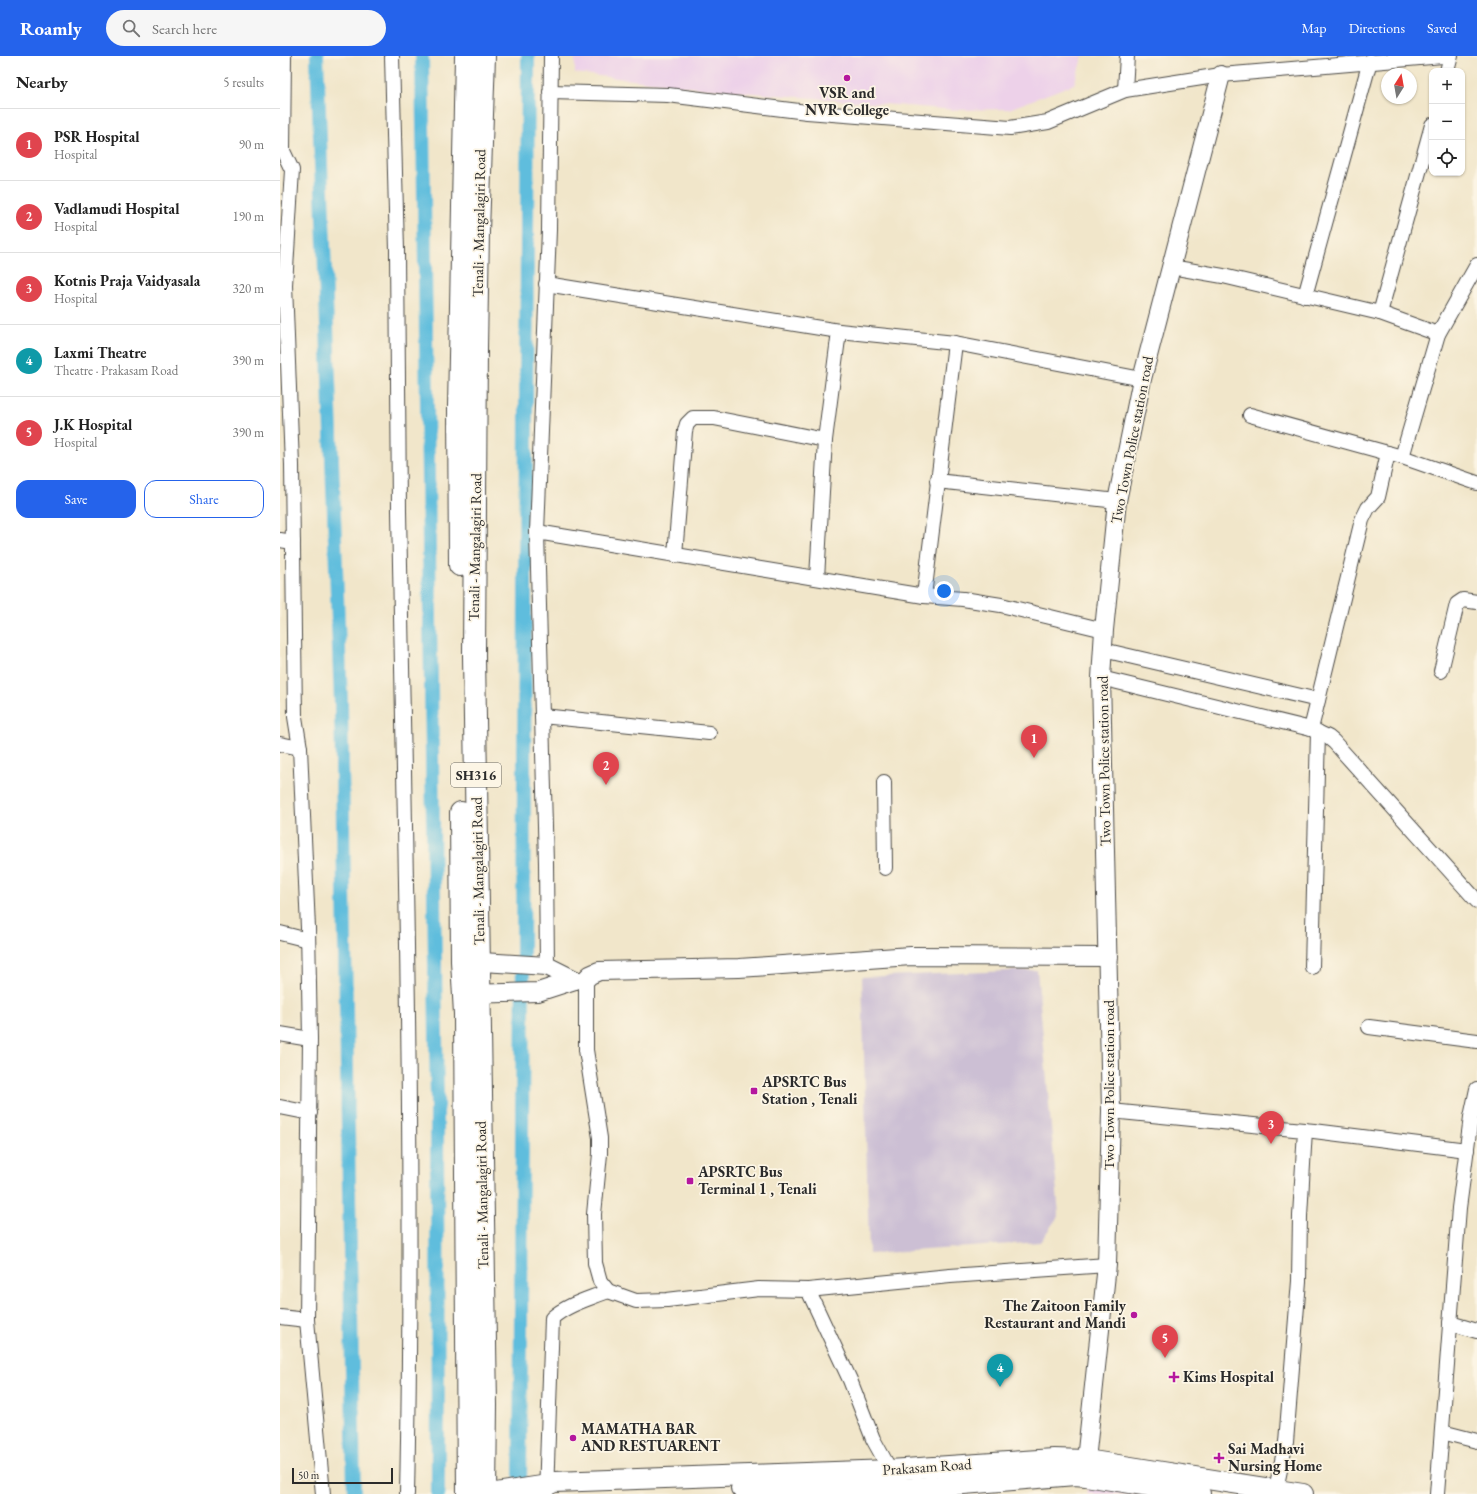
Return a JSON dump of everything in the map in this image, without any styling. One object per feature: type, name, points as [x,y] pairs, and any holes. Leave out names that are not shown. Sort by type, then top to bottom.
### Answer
[{"type":"main road","name":"Tenali - Mangalagiri Road","points":[[466,56],[459,407],[477,994],[486,1405],[486,1494]]},
{"type":"main road","name":"Tenali - Mangalagiri Road","points":[[476,962],[474,566],[478,231],[484,56]]},
{"type":"main road","name":"Tenali - Mangalagiri Road","points":[[468,1494],[477,994]]},
{"type":"main road","name":"Prakasam Road","points":[[544,1488],[554,1482],[890,1470],[1054,1459],[1086,1460],[1304,1494]]},
{"type":"main road","name":"Prakasam Road","points":[[489,1494],[544,1488],[564,1490],[695,1488],[904,1492],[1076,1475],[1200,1494]]},
{"type":"street","points":[[284,56],[282,151],[292,170],[282,284],[285,401],[292,465],[287,541],[296,717],[300,748],[308,940],[310,1039],[308,1320],[323,1494]]},
{"type":"street","points":[[392,56],[409,1031],[410,1370],[408,1494]]},
{"type":"street","points":[[543,966],[546,863],[537,532],[549,230],[551,56]]},
{"type":"street","points":[[1125,90],[1127,56]]},
{"type":"street","points":[[550,92],[668,95],[807,112],[1010,128],[1048,122],[1125,90],[1221,75],[1443,56]]},
{"type":"street","points":[[1448,68],[1451,56]]},
{"type":"street","points":[[1305,296],[1370,62]]},
{"type":"street","name":"Two Town Police station road","points":[[1086,1460],[1107,1265],[1111,1111],[1101,678],[1104,630],[1117,501],[1142,379],[1221,75]]},
{"type":"street","points":[[1380,313],[1429,135]]},
{"type":"street","points":[[1402,457],[1438,334],[1477,265]]},
{"type":"street","points":[[1171,267],[1223,276],[1380,313],[1438,334]]},
{"type":"street","points":[[546,284],[839,331],[955,343],[1142,379]]},
{"type":"street","points":[[817,578],[825,440],[839,331]]},
{"type":"street","points":[[924,596],[955,343]]},
{"type":"street","points":[[1250,415],[1402,457],[1477,483]]},
{"type":"street","points":[[675,555],[685,430],[693,418],[714,418],[825,440]]},
{"type":"street","points":[[1312,967],[1313,728],[1317,703],[1362,520],[1368,508],[1378,497],[1388,453]]},
{"type":"street","points":[[937,481],[1117,501]]},
{"type":"street","points":[[537,532],[924,596],[1002,605],[1104,630]]},
{"type":"street","points":[[1441,671],[1457,604],[1463,600],[1477,602]]},
{"type":"street","points":[[1103,650],[1317,703]]},
{"type":"street","points":[[1101,678],[1313,728],[1334,742],[1477,901]]},
{"type":"street","points":[[542,716],[709,733]]},
{"type":"street","points":[[280,744],[300,748]]},
{"type":"street","points":[[884,782],[885,868]]},
{"type":"street","points":[[280,933],[308,940]]},
{"type":"street","points":[[477,994],[538,992],[580,980],[599,971],[739,968],[911,956],[1108,958]]},
{"type":"street","points":[[476,962],[543,966],[580,980],[587,990],[586,1050],[600,1138],[600,1154],[594,1214],[595,1263],[604,1286],[636,1300],[667,1300],[759,1289],[808,1290],[950,1276],[1107,1265]]},
{"type":"street","points":[[1369,1027],[1477,1041]]},
{"type":"street","points":[[280,1034],[310,1039]]},
{"type":"street","points":[[1437,1494],[1459,1208],[1471,1117],[1477,1089]]},
{"type":"street","points":[[280,1107],[310,1113]]},
{"type":"street","points":[[1111,1111],[1305,1130],[1467,1150]]},
{"type":"street","points":[[1276,1489],[1286,1442],[1299,1281],[1300,1216],[1305,1130]]},
{"type":"street","points":[[544,1488],[552,1318],[561,1310],[604,1286]]},
{"type":"street","points":[[808,1290],[850,1380],[873,1439],[904,1492]]},
{"type":"street","points":[[280,1317],[308,1320]]},
{"type":"street","points":[[1450,1323],[1477,1331]]},
{"type":"street","points":[[1442,1432],[1477,1441]]},
{"type":"shaded area","name":"VSR and NVR College","points":[[575,56],[1083,56],[1074,84],[1009,109],[955,110],[706,89],[575,73]]},
{"type":"shaded area","points":[[1037,970],[1059,1215],[1040,1242],[869,1254],[862,977]]},
{"type":"shaded area","points":[[1088,1485],[1156,1494],[1087,1494]]},
{"type":"waterway","points":[[317,56],[341,703],[354,1494]]},
{"type":"waterway","points":[[422,56],[437,1105],[438,1494]]},
{"type":"waterway","points":[[520,1494],[528,56]]},
{"type":"place","name":"VSR and NVR College","points":[[847,78]]},
{"type":"place","name":"PSR Hospital","points":[[1034,758]]},
{"type":"place","name":"Vadlamudi Hospital","points":[[606,785]]},
{"type":"place","name":"APSRTC Bus Station , Tenali","points":[[754,1091]]},
{"type":"place","name":"Kotnis Praja Vaidyasala","points":[[1271,1144]]},
{"type":"place","name":"APSRTC Bus Terminal 1 , Tenali","points":[[690,1181]]},
{"type":"place","name":"The Zaitoon Family Restaurant and Mandi","points":[[1134,1315]]},
{"type":"place","name":"J.K Hospital","points":[[1165,1358]]},
{"type":"place","name":"Kims Hospital","points":[[1174,1377]]},
{"type":"place","name":"Laxmi Theatre","points":[[1000,1387]]},
{"type":"place","name":"MAMATHA BAR AND RESTUARENT","points":[[573,1438]]},
{"type":"place","name":"Sai Madhavi Nursing Home","points":[[1219,1458]]}]
